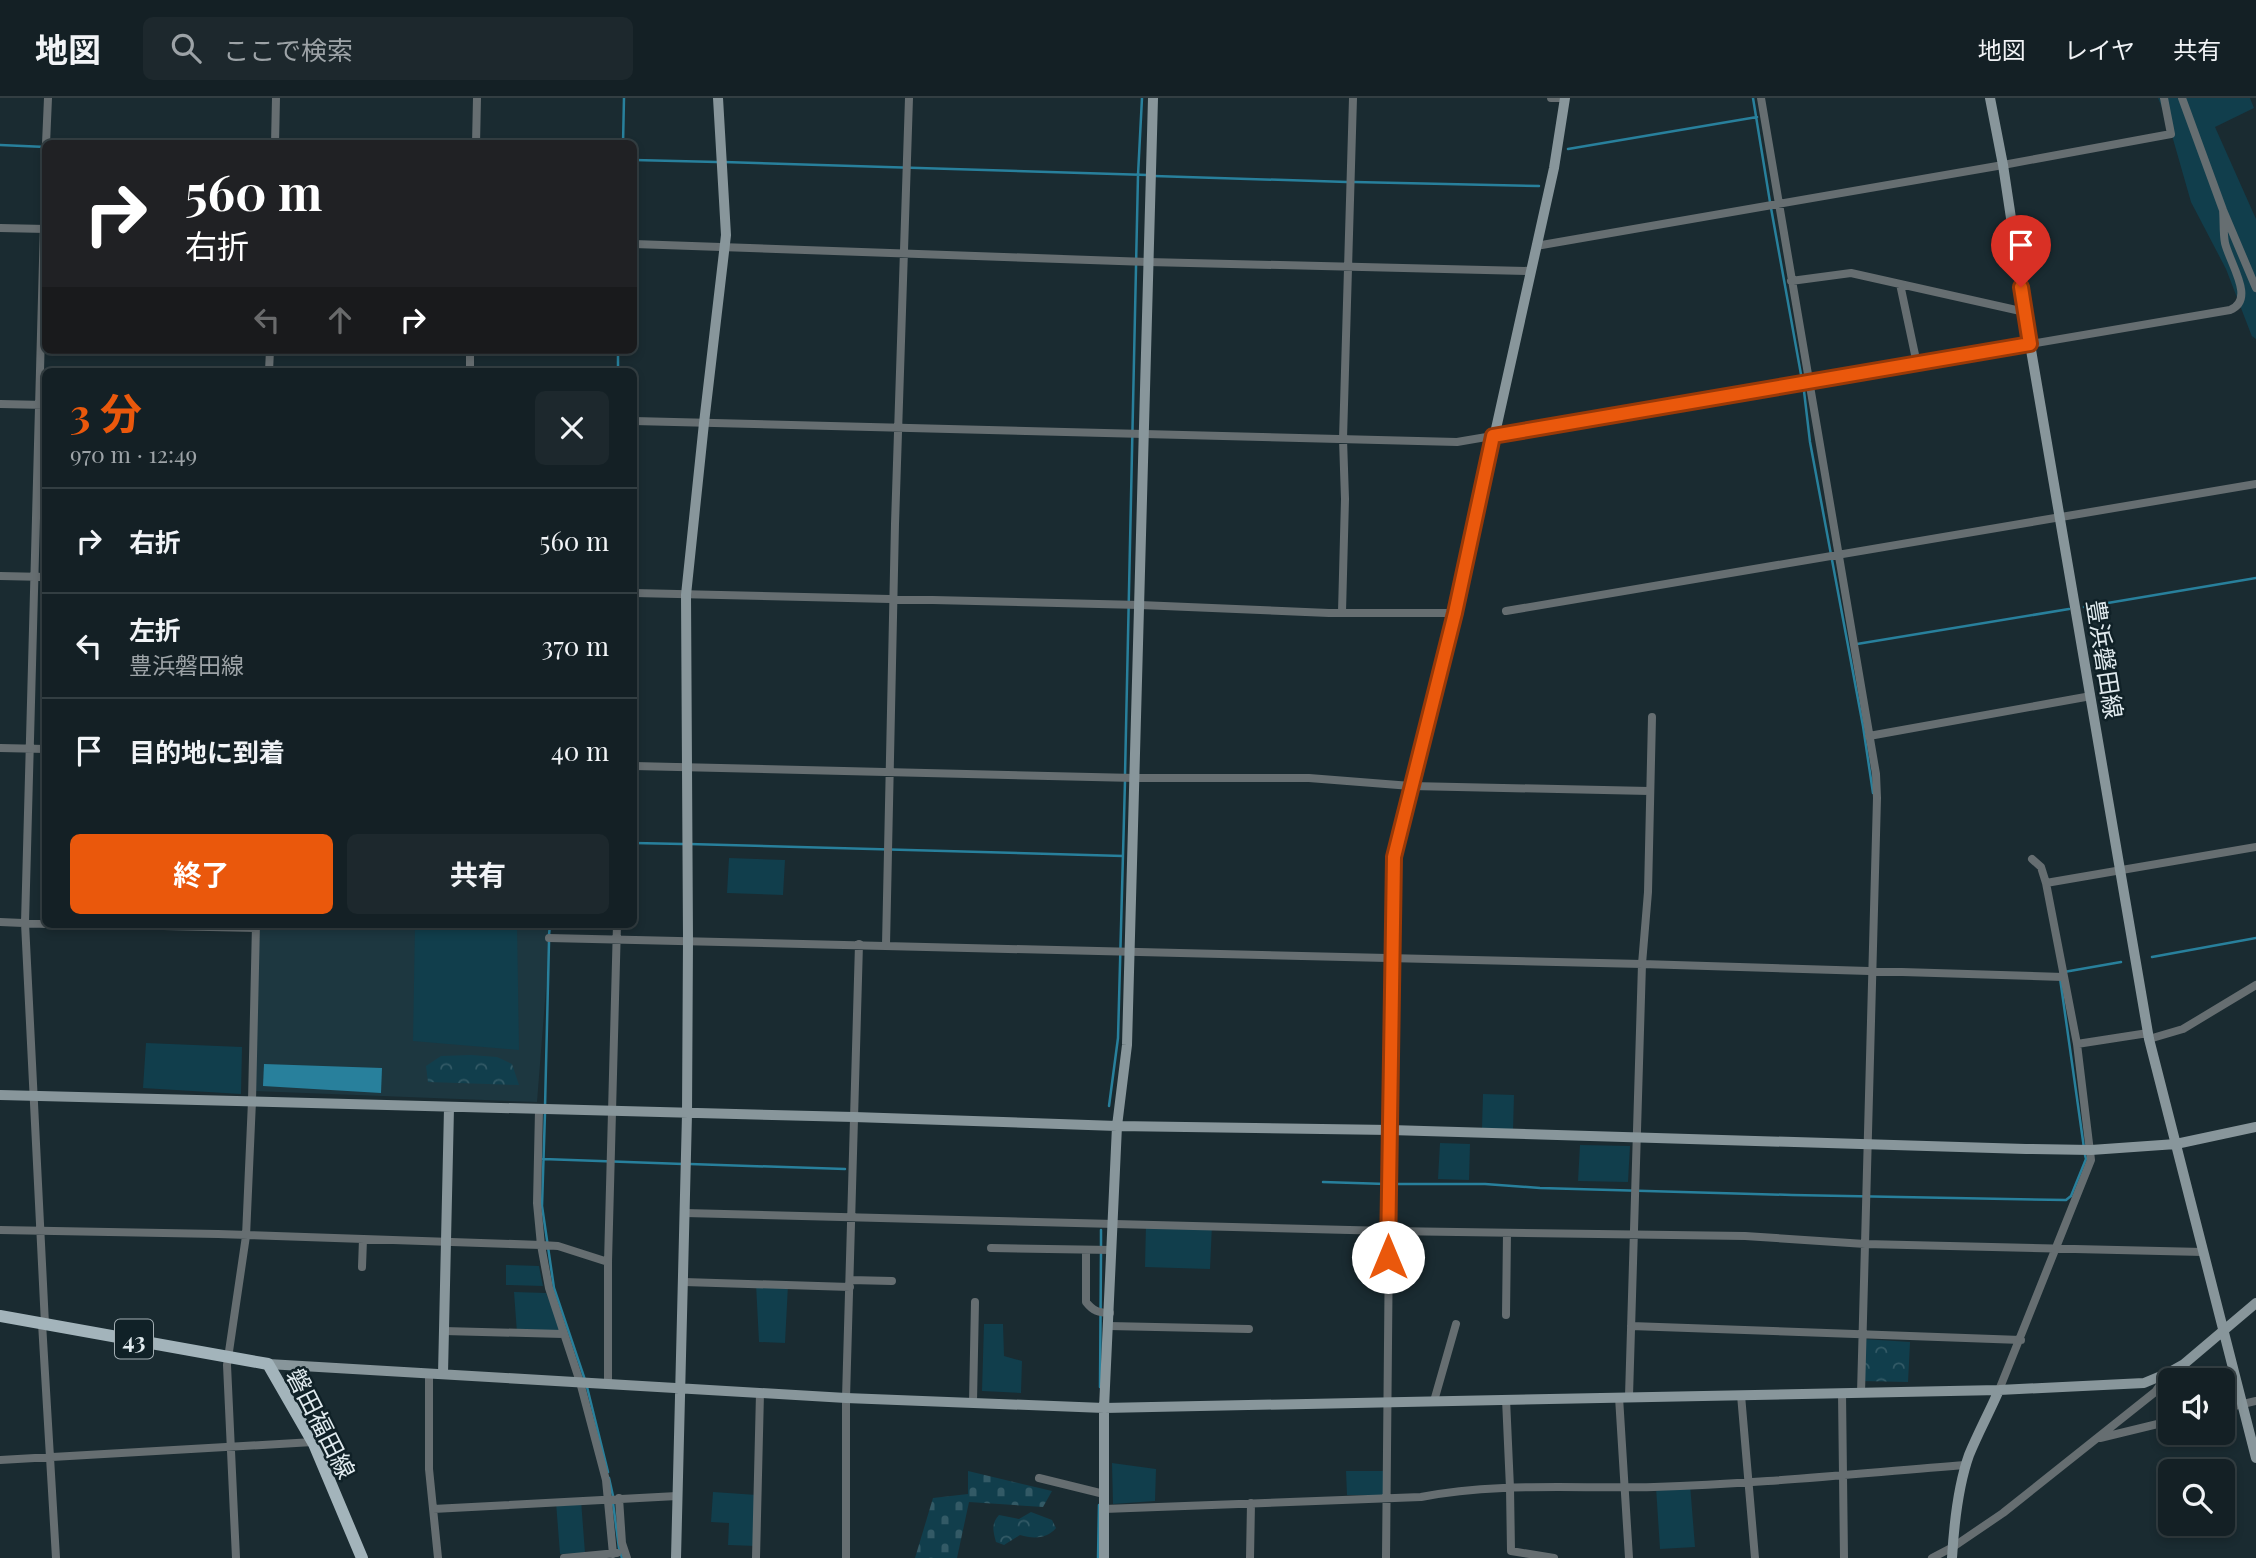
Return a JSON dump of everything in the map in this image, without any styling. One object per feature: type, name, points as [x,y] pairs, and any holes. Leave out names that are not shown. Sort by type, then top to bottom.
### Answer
[{"type":"main road","name":"磐田福田線","points":[[0,1316],[268,1364],[313,1442],[362,1558]]},
{"type":"street","points":[[46,140],[48,98]]},
{"type":"street","points":[[275,140],[276,98]]},
{"type":"street","points":[[476,140],[478,98]]},
{"type":"street","points":[[676,1558],[687,1114],[686,595],[725,248],[726,212],[718,98]]},
{"type":"street","points":[[886,945],[895,524],[909,98]]},
{"type":"street","points":[[1104,1558],[1104,1408],[1109,1326],[1104,1312],[1112,1250],[1117,1126],[1128,1045],[1153,98]]},
{"type":"street","points":[[1342,612],[1345,499],[1343,439],[1353,98]]},
{"type":"street","points":[[1386,1558],[1394,857],[1455,613],[1554,168],[1564,98],[1551,98]]},
{"type":"street","points":[[1761,98],[1876,774],[1861,1393]]},
{"type":"street","name":"豊浜磐田線","points":[[1990,98],[2149,1036],[2256,1458]]},
{"type":"street","points":[[1536,246],[2171,134],[2164,98]]},
{"type":"street","points":[[2182,98],[2223,210],[2256,288]]},
{"type":"street","points":[[637,421],[1457,442],[2230,310],[2239,307],[2244,299],[2225,243],[2223,210]]},
{"type":"street","points":[[0,228],[42,229]]},
{"type":"street","points":[[637,244],[1148,262],[1531,271]]},
{"type":"street","points":[[1791,281],[1851,273],[2025,312]]},
{"type":"street","points":[[1900,284],[1917,363]]},
{"type":"street","points":[[0,404],[42,405]]},
{"type":"street","points":[[42,422],[33,577],[25,923],[56,1558]]},
{"type":"street","points":[[1506,611],[2256,484]]},
{"type":"street","points":[[0,576],[42,577]]},
{"type":"street","points":[[637,593],[1455,613]]},
{"type":"street","points":[[1869,736],[2091,696]]},
{"type":"street","points":[[1629,1558],[1623,1487],[1624,1396],[1631,1326],[1652,717]]},
{"type":"street","points":[[0,748],[42,750]]},
{"type":"street","points":[[637,766],[1135,778],[1309,778],[1411,786],[1649,791]]},
{"type":"street","points":[[2046,883],[2256,848]]},
{"type":"street","points":[[1953,1553],[1966,1465],[2021,1340],[2091,1160],[2077,1044],[2046,883],[2041,867],[2032,859]]},
{"type":"street","points":[[0,922],[42,923]]},
{"type":"street","points":[[236,1558],[227,1365],[246,1236],[256,928]]},
{"type":"street","points":[[608,1384],[608,1262],[617,928]]},
{"type":"street","points":[[549,937],[2063,977]]},
{"type":"street","points":[[846,1558],[846,1398],[859,944]]},
{"type":"street","points":[[2077,1044],[2149,1036],[2183,1029],[2256,985]]},
{"type":"street","points":[[0,1095],[2091,1150],[2176,1144],[2256,1128]]},
{"type":"street","points":[[443,1374],[449,1108]]},
{"type":"street","points":[[539,1110],[537,1203],[541,1245],[549,1288],[580,1382],[606,1480],[614,1553]]},
{"type":"street","points":[[685,1213],[1389,1231],[1745,1236],[1865,1244],[2203,1252]]},
{"type":"street","points":[[0,1230],[541,1245],[558,1246],[608,1262]]},
{"type":"street","points":[[1506,1315],[1507,1233]]},
{"type":"street","points":[[362,1267],[363,1239]]},
{"type":"street","points":[[991,1248],[1112,1250]]},
{"type":"street","points":[[1086,1250],[1086,1302],[1090,1308],[1104,1312]]},
{"type":"street","points":[[684,1282],[850,1284],[892,1281]]},
{"type":"street","points":[[974,1402],[975,1302]]},
{"type":"street","points":[[2177,1368],[2256,1303]]},
{"type":"street","points":[[1434,1401],[1457,1324]]},
{"type":"street","points":[[1109,1326],[1249,1329]]},
{"type":"street","points":[[1631,1326],[2021,1340]]},
{"type":"street","points":[[444,1331],[563,1334]]},
{"type":"street","points":[[268,1364],[846,1398],[1104,1408],[2000,1390],[2144,1382],[2158,1377]]},
{"type":"street","points":[[429,1373],[429,1469],[438,1558]]},
{"type":"street","points":[[1931,1558],[1953,1553],[2158,1388]]},
{"type":"street","points":[[757,1558],[760,1393]]},
{"type":"street","points":[[1842,1393],[1844,1558]]},
{"type":"street","points":[[1741,1395],[1755,1558]]},
{"type":"street","points":[[1506,1399],[1511,1550],[1554,1558]]},
{"type":"street","points":[[2235,1406],[2256,1401]]},
{"type":"street","points":[[2097,1438],[2158,1424]]},
{"type":"street","points":[[0,1460],[313,1442]]},
{"type":"street","points":[[1104,1509],[1387,1499],[1510,1488],[1749,1482],[1966,1465]]},
{"type":"street","points":[[1039,1478],[1104,1494]]},
{"type":"street","points":[[433,1509],[677,1496]]},
{"type":"street","points":[[564,1558],[614,1553],[626,1555],[621,1536],[619,1498]]},
{"type":"street","points":[[1250,1558],[1251,1503]]},
{"type":"shaded area","points":[[260,928],[551,928],[537,1102],[252,1091]]},
{"type":"green space","points":[[2158,98],[2250,98],[2254,108],[2215,127],[2256,219],[2256,339],[2252,336],[2256,347],[2226,269],[2191,202],[2169,125]]},
{"type":"green space","points":[[729,858],[785,860],[783,895],[727,893]]},
{"type":"green space","points":[[415,928],[517,928],[519,1050],[413,1041]]},
{"type":"green space","points":[[146,1043],[242,1047],[241,1094],[143,1088]]},
{"type":"green space","points":[[441,1056],[497,1057],[512,1064],[519,1085],[428,1082],[426,1066]]},
{"type":"green space","points":[[1483,1094],[1514,1095],[1513,1131],[1482,1129]]},
{"type":"green space","points":[[1440,1143],[1470,1144],[1469,1180],[1438,1179]]},
{"type":"green space","points":[[1580,1145],[1630,1146],[1628,1182],[1578,1181]]},
{"type":"green space","points":[[1146,1223],[1212,1225],[1210,1269],[1145,1267]]},
{"type":"green space","points":[[506,1265],[539,1266],[543,1286],[506,1285]]},
{"type":"green space","points":[[756,1284],[788,1285],[785,1343],[759,1342]]},
{"type":"green space","points":[[514,1292],[546,1293],[563,1334],[517,1333]]},
{"type":"green space","points":[[984,1324],[1003,1324],[1004,1356],[1022,1361],[1021,1393],[982,1391]]},
{"type":"green space","points":[[1863,1339],[1910,1342],[1908,1382],[1861,1381]]},
{"type":"green space","points":[[1112,1463],[1156,1469],[1155,1501],[1113,1504]]},
{"type":"green space","points":[[968,1471],[1052,1491],[1043,1507],[969,1502],[957,1558],[915,1558],[933,1498],[968,1494]]},
{"type":"green space","points":[[1346,1471],[1383,1471],[1383,1495],[1347,1495]]},
{"type":"green space","points":[[1690,1484],[1695,1547],[1660,1549],[1656,1487]]},
{"type":"green space","points":[[713,1492],[757,1495],[757,1546],[728,1545],[729,1523],[711,1522]]},
{"type":"green space","points":[[581,1500],[585,1553],[560,1554],[556,1502]]},
{"type":"green space","points":[[1031,1512],[1052,1520],[1056,1528],[1044,1536],[1020,1535],[1004,1545],[996,1542],[993,1528],[999,1515],[1019,1519]]},
{"type":"water","points":[[264,1064],[382,1068],[381,1093],[263,1086]]},
{"type":"waterway","points":[[623,140],[624,98]]},
{"type":"waterway","points":[[1125,775],[1142,98]]},
{"type":"waterway","points":[[1753,98],[1770,202]]},
{"type":"waterway","points":[[1568,149],[1757,117]]},
{"type":"waterway","points":[[0,145],[42,147]]},
{"type":"waterway","points":[[637,160],[717,162]]},
{"type":"waterway","points":[[724,162],[1148,175]]},
{"type":"waterway","points":[[1154,176],[1347,182]]},
{"type":"waterway","points":[[1354,182],[1539,186]]},
{"type":"waterway","points":[[1771,208],[1873,793]]},
{"type":"waterway","points":[[618,354],[618,368]]},
{"type":"waterway","points":[[2084,607],[2256,578]]},
{"type":"waterway","points":[[1857,644],[2069,609]]},
{"type":"waterway","points":[[1109,1106],[1118,1038],[1125,781]]},
{"type":"waterway","points":[[637,843],[683,844]]},
{"type":"waterway","points":[[689,844],[1123,856]]},
{"type":"waterway","points":[[549,935],[550,928]]},
{"type":"waterway","points":[[2152,957],[2256,938]]},
{"type":"waterway","points":[[545,1107],[549,942]]},
{"type":"waterway","points":[[2064,972],[2121,962]]},
{"type":"waterway","points":[[2060,978],[2084,1148]]},
{"type":"waterway","points":[[545,1113],[542,1206],[554,1288],[585,1380]]},
{"type":"waterway","points":[[1393,1184],[1485,1184],[1792,1195],[2066,1200],[2071,1196],[2086,1159],[2085,1155]]},
{"type":"waterway","points":[[543,1159],[683,1164]]},
{"type":"waterway","points":[[690,1164],[845,1169]]},
{"type":"waterway","points":[[1323,1182],[1386,1184]]},
{"type":"waterway","points":[[1101,1230],[1101,1247]]},
{"type":"waterway","points":[[1100,1387],[1101,1253]]},
{"type":"waterway","points":[[587,1387],[608,1472]]},
{"type":"waterway","points":[[609,1478],[613,1496]]},
{"type":"waterway","points":[[613,1503],[622,1558]]},
{"type":"waterway","points":[[1098,1558],[1099,1505]]},
{"type":"route","points":[[1388,1257],[1394,857],[1455,613],[1493,436],[2030,344],[2021,287]]}]
